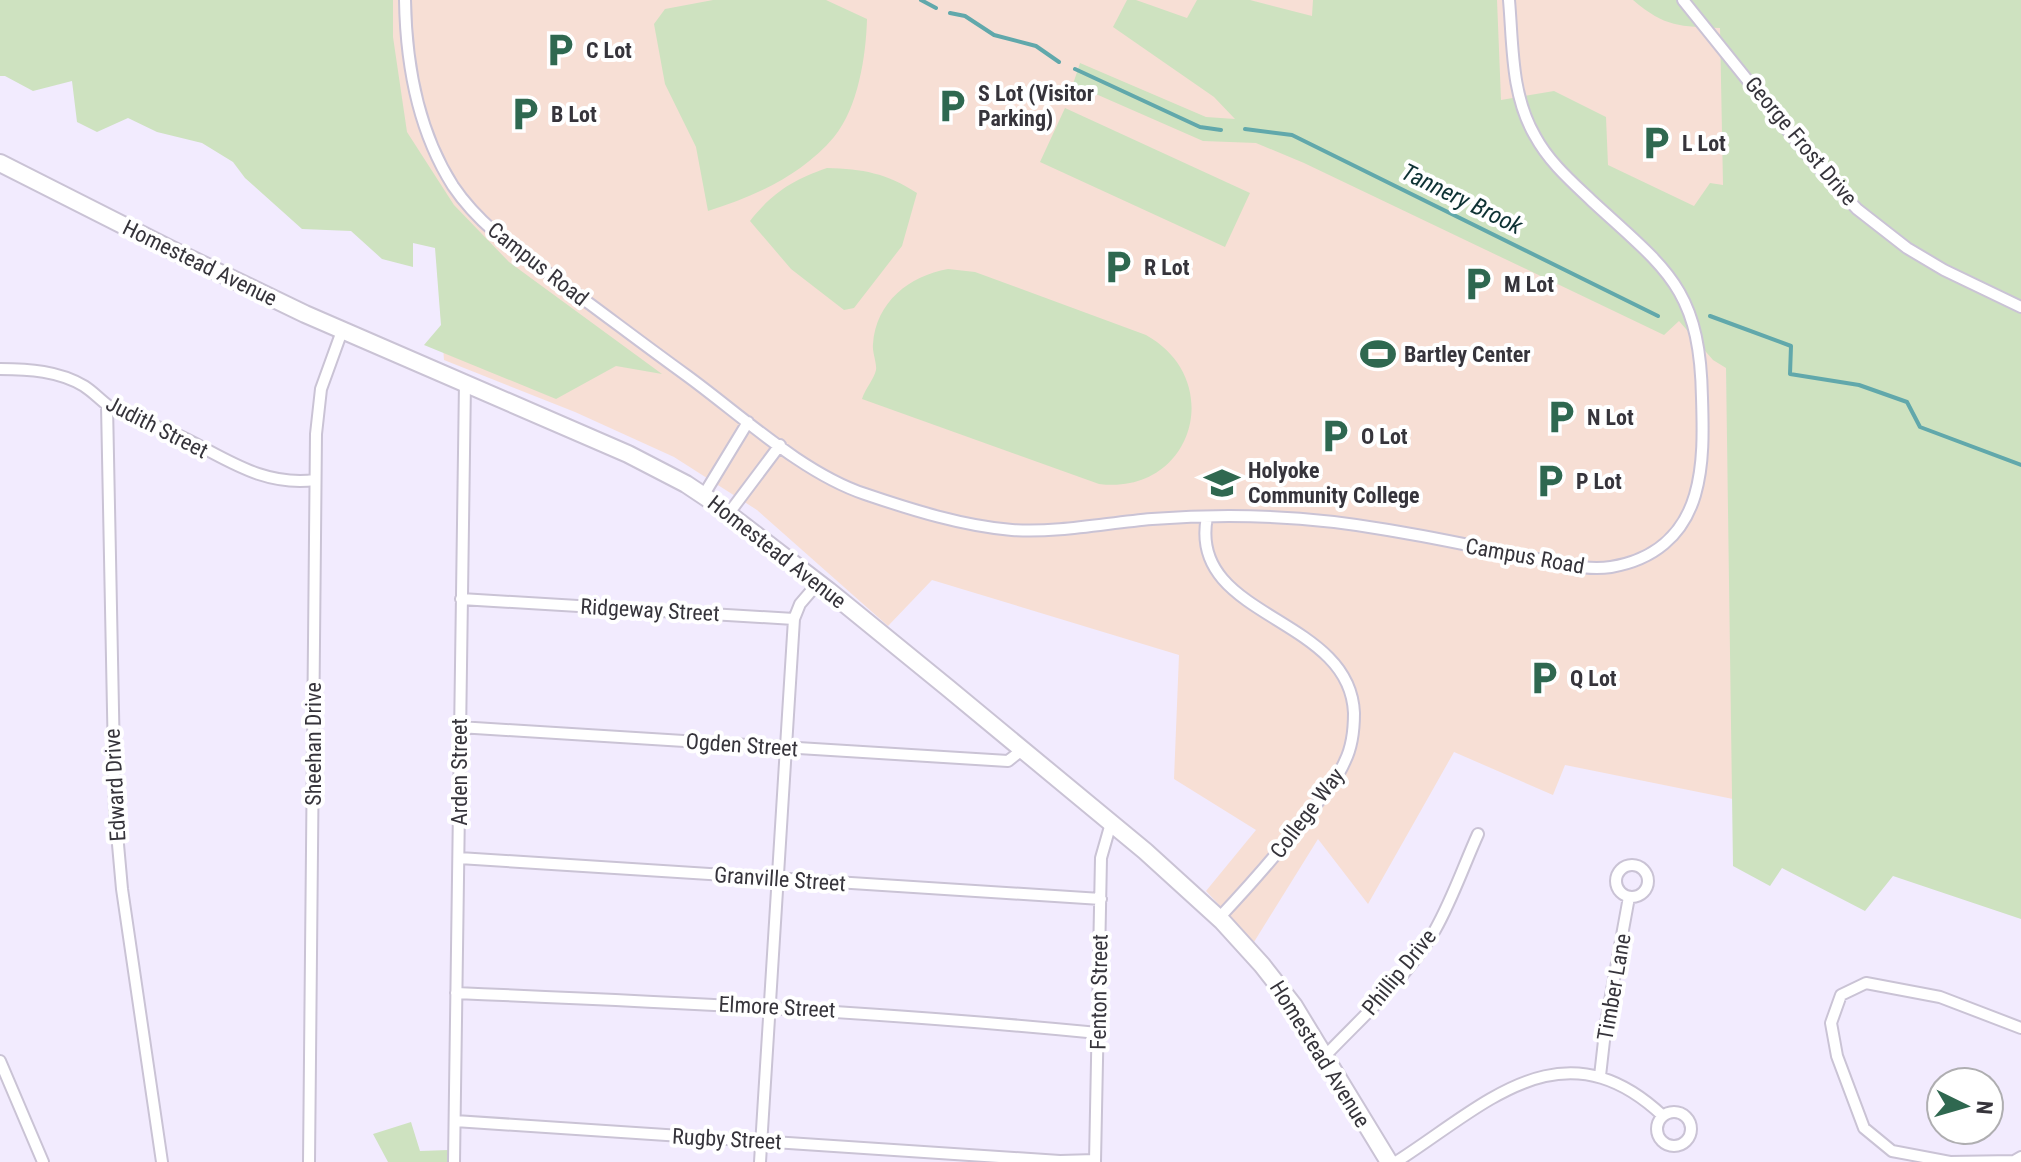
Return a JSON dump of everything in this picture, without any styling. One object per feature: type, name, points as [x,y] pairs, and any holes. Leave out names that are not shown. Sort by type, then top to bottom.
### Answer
[{"type":"main road","name":"Homestead Avenue","points":[[0,163],[204,266],[342,331],[628,454],[729,513],[1111,823],[1219,918],[1278,985],[1325,1056],[1385,1160]]},
{"type":"street","name":"Campus Road","points":[[405,0],[408,57],[418,104],[445,171],[466,203],[514,249],[820,474],[853,490],[982,526],[1037,530],[1150,519],[1250,516],[1354,524],[1598,569],[1626,564],[1651,555],[1671,539],[1686,518],[1698,484],[1702,442],[1701,367],[1691,316],[1667,272],[1559,169],[1538,142],[1518,92],[1509,0]]},
{"type":"street","name":"George Frost Drive","points":[[1683,0],[1815,164],[1857,209],[1932,263],[2021,307]]},
{"type":"street","name":"Sheehan Drive","points":[[309,1162],[315,480],[319,399],[342,331]]},
{"type":"street","name":"Judith Street","points":[[0,369],[60,376],[83,386],[107,405],[133,419],[172,432],[238,466],[283,480],[315,480]]},
{"type":"street","name":"Arden Street","points":[[454,1162],[465,382]]},
{"type":"street","name":"Edward Drive","points":[[107,405],[115,811],[122,889],[162,1162]]},
{"type":"street","points":[[703,496],[748,422]]},
{"type":"street","points":[[729,513],[780,445]]},
{"type":"street","name":"College Way","points":[[1207,517],[1204,545],[1217,573],[1237,592],[1307,639],[1335,663],[1349,688],[1354,711],[1348,754],[1333,782],[1278,853],[1219,918]]},
{"type":"street","points":[[760,1162],[794,619],[800,604],[818,583]]},
{"type":"street","name":"Ridgeway Street","points":[[461,599],[794,619]]},
{"type":"street","name":"Ogden Street","points":[[459,727],[1008,761],[1022,750]]},
{"type":"street","name":"Fenton Street","points":[[1095,1161],[1101,858],[1111,823]]},
{"type":"street","name":"Phillip Drive","points":[[1325,1056],[1396,982],[1427,942],[1478,834]]},
{"type":"street","name":"Granville Street","points":[[459,858],[1101,899]]},
{"type":"street","name":"Timber Lane","points":[[1600,1076],[1606,1023],[1629,897]]},
{"type":"street","points":[[2021,1028],[1940,997],[1866,983],[1841,995],[1831,1023],[1837,1056],[1864,1128],[1892,1151],[1950,1162],[2014,1161],[2021,1157]]},
{"type":"street","name":"Elmore Street","points":[[456,993],[770,1006],[1098,1033]]},
{"type":"street","points":[[0,1061],[43,1162]]},
{"type":"street","points":[[1385,1160],[1507,1088],[1555,1075],[1600,1076],[1632,1091],[1663,1116]]},
{"type":"street","name":"Rugby Street","points":[[455,1121],[1095,1161]]},
{"type":"shaded area","name":"Holyoke Community College","points":[[0,0],[1721,0],[1733,799],[1565,765],[1553,795],[1454,752],[1368,904],[1318,839],[1254,942],[1206,891],[1256,830],[1174,779],[1179,655],[932,580],[888,626],[757,510],[674,457],[575,412],[444,360],[433,210]]},
{"type":"green space","points":[[0,0],[393,0],[393,37],[407,132],[454,205],[509,262],[662,374],[616,366],[556,399],[424,345],[441,325],[435,248],[413,243],[413,267],[382,259],[351,231],[302,229],[245,178],[233,162],[202,143],[157,132],[128,118],[97,132],[77,122],[72,81],[33,91],[0,76]]},
{"type":"green space","points":[[713,0],[826,0],[867,19],[865,49],[855,97],[834,137],[807,163],[776,183],[708,211],[696,147],[665,84],[654,24],[665,9]]},
{"type":"green space","points":[[1127,0],[1136,0],[1187,18],[1197,0],[1250,0],[1312,16],[1313,0],[1497,0],[1501,100],[1554,91],[1606,117],[1608,165],[1694,206],[1710,183],[1723,185],[1720,28],[1664,21],[1633,0],[2021,0],[2021,919],[1893,876],[1865,911],[1782,868],[1770,886],[1733,866],[1726,368],[1713,360],[1679,321],[1664,335],[1304,163],[1256,143],[1203,141],[1073,84],[1080,63],[1206,117],[1235,119],[1214,97],[1113,27]]},
{"type":"green space","points":[[1065,108],[1250,193],[1225,247],[1040,162]]},
{"type":"green space","points":[[827,168],[874,173],[917,193],[902,246],[854,308],[844,310],[791,269],[750,221],[784,188]]},
{"type":"green space","points":[[948,269],[975,272],[1146,335],[1171,355],[1186,379],[1192,405],[1188,431],[1177,454],[1157,472],[1131,483],[1099,484],[862,399],[876,370],[873,347],[880,316],[897,293],[908,285]]},
{"type":"green space","points":[[411,1122],[420,1151],[449,1150],[448,1162],[388,1162],[373,1134]]},
{"type":"waterway","name":"Tannery Brook","points":[[921,0],[936,8]]},
{"type":"waterway","name":"Tannery Brook","points":[[950,13],[965,16],[994,35],[1036,46],[1059,62]]},
{"type":"waterway","name":"Tannery Brook","points":[[1075,69],[1200,127],[1221,130]]},
{"type":"waterway","name":"Tannery Brook","points":[[1245,129],[1292,135],[1658,316]]},
{"type":"waterway","name":"Tannery Brook","points":[[1710,316],[1791,346],[1790,374],[1859,385],[1907,402],[1920,427],[2021,465]]},
{"type":"place","name":"C Lot","points":[[560,50]]},
{"type":"place","name":"S Lot (Visitor Parking)","points":[[952,106]]},
{"type":"place","name":"B Lot","points":[[525,114]]},
{"type":"place","name":"L Lot","points":[[1656,143]]},
{"type":"place","name":"R Lot","points":[[1118,267]]},
{"type":"place","name":"M Lot","points":[[1478,284]]},
{"type":"place","name":"Bartley Center","points":[[1378,354]]},
{"type":"place","name":"N Lot","points":[[1561,417]]},
{"type":"place","name":"O Lot","points":[[1335,436]]},
{"type":"place","name":"P Lot","points":[[1550,481]]},
{"type":"place","name":"Holyoke Community College","points":[[1222,483]]},
{"type":"place","name":"Q Lot","points":[[1544,678]]}]
